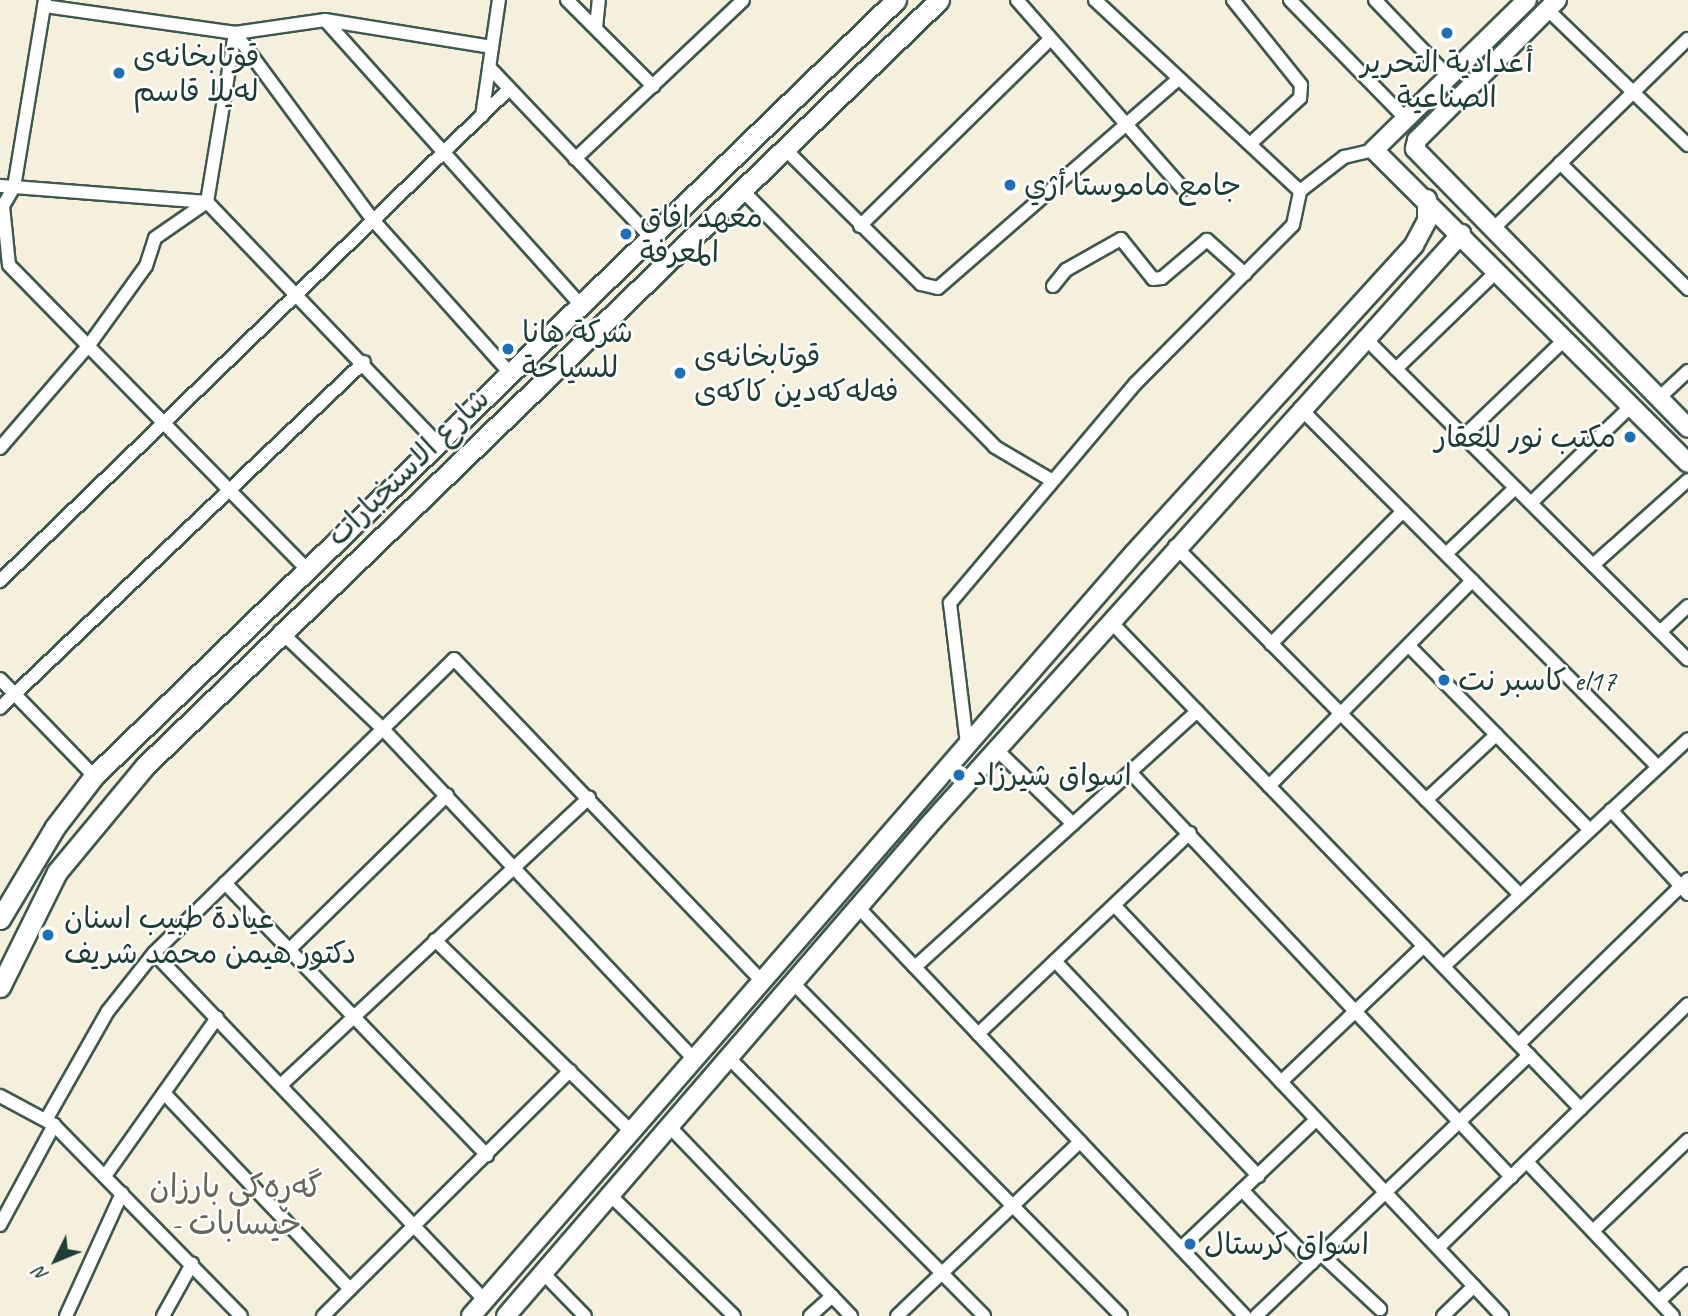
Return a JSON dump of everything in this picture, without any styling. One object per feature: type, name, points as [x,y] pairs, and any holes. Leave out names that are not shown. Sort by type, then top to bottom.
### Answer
[{"type":"main road","name":"شارع الاستخبارات","points":[[3,914],[94,776],[436,442],[651,239],[896,0]]},
{"type":"main road","name":"شارع الاستخبارات","points":[[0,987],[28,921],[57,872],[145,766],[280,631],[939,0]]},
{"type":"main road","points":[[794,98],[815,118]]},
{"type":"main road","points":[[3,914],[28,921]]},
{"type":"street","points":[[482,117],[499,0]]},
{"type":"street","points":[[568,0],[653,86]]},
{"type":"street","points":[[575,159],[743,0]]},
{"type":"street","points":[[1017,0],[1123,124],[1183,188]]},
{"type":"street","points":[[1095,0],[1176,81],[1251,143],[1300,191]]},
{"type":"street","points":[[1233,0],[1301,85],[1300,98],[1251,143]]},
{"type":"street","points":[[1290,0],[1405,118]]},
{"type":"street","points":[[1375,0],[1448,76]]},
{"type":"street","points":[[967,744],[947,608],[1051,480],[1293,225],[1300,191],[1344,157],[1374,150],[1527,0]]},
{"type":"street","points":[[306,568],[9,265],[3,206],[14,187],[44,3],[235,33],[326,20],[492,47]]},
{"type":"street","points":[[596,27],[602,3]]},
{"type":"street","points":[[1688,145],[1631,93],[1552,5],[1525,35],[1417,140],[1415,149],[1688,428]]},
{"type":"street","points":[[1508,18],[1525,35]]},
{"type":"street","points":[[326,20],[441,155],[580,304]]},
{"type":"street","points":[[0,448],[89,345],[146,266],[155,238],[207,202],[235,33]]},
{"type":"street","points":[[235,33],[373,220],[509,372]]},
{"type":"street","points":[[860,226],[1050,39]]},
{"type":"street","points":[[1492,230],[1688,39]]},
{"type":"street","points":[[489,67],[651,239]]},
{"type":"street","points":[[785,149],[921,284],[938,288],[1123,124],[1176,81]]},
{"type":"street","points":[[0,581],[167,424],[508,90]]},
{"type":"street","points":[[1374,150],[1688,463]]},
{"type":"street","points":[[1560,163],[1688,289]]},
{"type":"street","points":[[0,186],[207,202],[299,293],[436,442]]},
{"type":"street","points":[[741,189],[995,447],[1051,480]]},
{"type":"street","points":[[471,1316],[967,744],[1408,251],[1424,230],[1427,200]]},
{"type":"street","points":[[506,1316],[928,826],[1175,546],[1461,234]]},
{"type":"street","points":[[1053,286],[1066,270],[1121,239],[1153,279],[1162,278],[1207,240],[1245,274]]},
{"type":"street","points":[[1408,251],[1428,269]]},
{"type":"street","points":[[1396,369],[1497,271]]},
{"type":"street","points":[[1364,337],[1688,660]]},
{"type":"street","points":[[1464,436],[1565,339]]},
{"type":"street","points":[[0,708],[230,493],[364,362]]},
{"type":"street","points":[[1659,398],[1688,371]]},
{"type":"street","points":[[1531,503],[1631,405]]},
{"type":"street","points":[[1300,408],[1658,767]]},
{"type":"street","points":[[1593,565],[1688,481]]},
{"type":"street","points":[[1446,554],[1515,488]]},
{"type":"street","points":[[1272,644],[1403,511]]},
{"type":"street","points":[[1175,546],[1520,895]]},
{"type":"street","points":[[1269,786],[1410,648],[1472,581]]},
{"type":"street","points":[[1660,632],[1688,606]]},
{"type":"street","points":[[1110,621],[1581,1109]]},
{"type":"street","points":[[280,631],[382,728],[515,865],[694,1058]]},
{"type":"street","points":[[1410,648],[1590,830]]},
{"type":"street","points":[[0,1225],[108,1011],[155,954],[454,659],[762,981]]},
{"type":"street","points":[[0,679],[94,776]]},
{"type":"street","points":[[915,967],[1197,711]]},
{"type":"street","points":[[1426,800],[1496,735]]},
{"type":"street","points":[[1444,966],[1688,739]]},
{"type":"street","points":[[996,750],[1073,824]]},
{"type":"street","points":[[1131,773],[1511,1177]]},
{"type":"street","points":[[290,949],[447,795]]},
{"type":"street","points":[[282,1084],[589,798]]},
{"type":"street","points":[[910,809],[928,826]]},
{"type":"street","points":[[1519,1044],[1686,886],[1611,810]]},
{"type":"street","points":[[978,1034],[1190,833]]},
{"type":"street","points":[[225,883],[356,1016],[486,1155]]},
{"type":"street","points":[[1115,906],[1502,1316]]},
{"type":"street","points":[[859,908],[1245,1316]]},
{"type":"street","points":[[435,940],[631,1131]]},
{"type":"street","points":[[1281,1082],[1424,946]]},
{"type":"street","points":[[155,954],[282,1084],[485,1300]]},
{"type":"street","points":[[1055,961],[1258,1175]]},
{"type":"street","points":[[793,983],[1015,1203],[1121,1316]]},
{"type":"street","points":[[1438,1248],[1688,1004]]},
{"type":"street","points":[[105,1176],[217,1018]]},
{"type":"street","points":[[1256,1316],[1529,1055]]},
{"type":"street","points":[[728,1057],[984,1316]]},
{"type":"street","points":[[323,1316],[570,1072]]},
{"type":"street","points":[[164,1093],[350,1289]]},
{"type":"street","points":[[0,1096],[50,1123],[241,1316]]},
{"type":"street","points":[[1181,1248],[1316,1119]]},
{"type":"street","points":[[669,1126],[851,1316]]},
{"type":"street","points":[[1593,1231],[1688,1140]]},
{"type":"street","points":[[897,1316],[1080,1142]]},
{"type":"street","points":[[1527,1162],[1673,1316]]},
{"type":"street","points":[[1242,1190],[1316,1258],[1380,1308]]},
{"type":"street","points":[[66,1316],[122,1194]]},
{"type":"street","points":[[610,1195],[734,1316]]},
{"type":"street","points":[[163,1316],[192,1264]]},
{"type":"street","points":[[544,1273],[585,1316]]},
{"type":"street","points":[[1659,1301],[1688,1274]]},
{"type":"street","points":[[1443,1316],[1474,1286]]},
{"type":"street","points":[[810,1316],[832,1296]]},
{"type":"place","name":"أعدادية التحرير الصناعية","points":[[1447,33]]},
{"type":"place","name":"قوتابخانەی لەیلا قاسم","points":[[119,73]]},
{"type":"place","name":"جامع ماموستا أژي","points":[[1010,185]]},
{"type":"place","name":"معهد افاق المعرفة","points":[[626,234]]},
{"type":"place","name":"شركة هانا للسياحة","points":[[508,349]]},
{"type":"place","name":"قوتابخانەی فەلەکەدین کاکەی","points":[[680,373]]},
{"type":"place","name":"مكتب نور للعقار","points":[[1630,437]]},
{"type":"place","name":"كاسبر نت el17","points":[[1444,680]]},
{"type":"place","name":"اسواق شيرزاد","points":[[959,775]]},
{"type":"place","name":"عيادة طبيب اسنان دكتور هيمن محمد شريف","points":[[48,935]]},
{"type":"place","name":"اسواق كرستال","points":[[1190,1244]]},
{"type":"district","name":"گەڕەکی بارزان - حیسابات","points":[[236,1206]]}]
